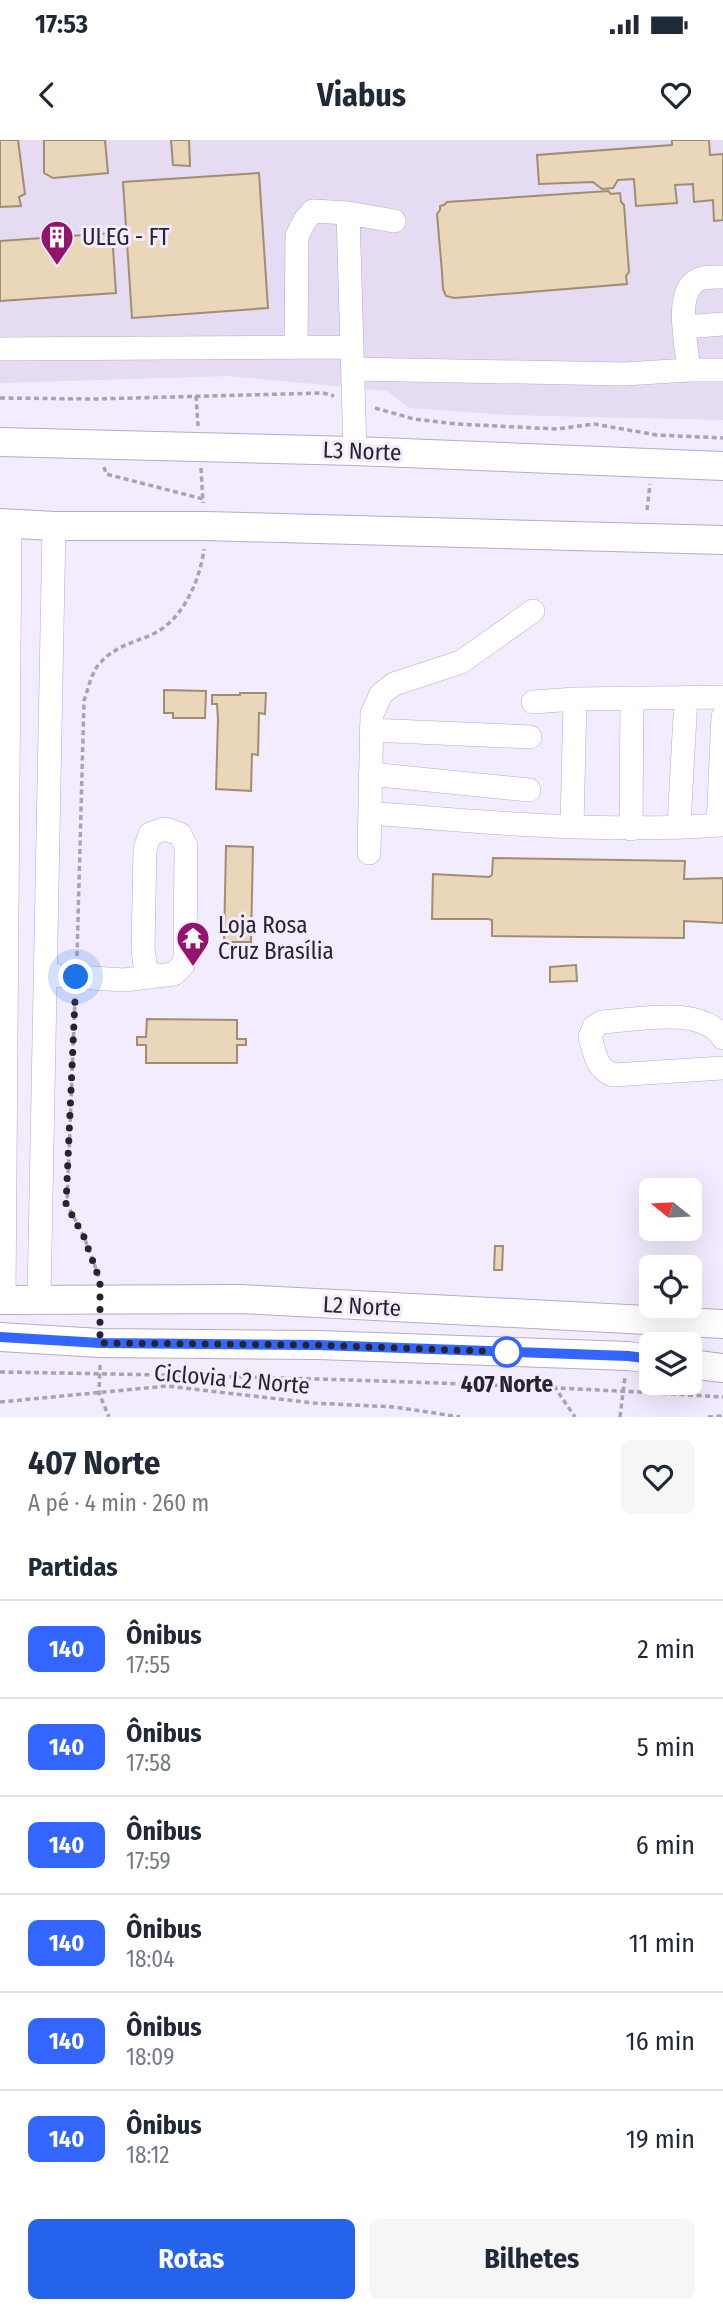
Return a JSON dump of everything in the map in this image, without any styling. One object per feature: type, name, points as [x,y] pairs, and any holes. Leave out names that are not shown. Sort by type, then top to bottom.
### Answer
[{"type":"main road","name":"L3 Norte","points":[[0,442],[355,451],[723,466]]},
{"type":"main road","points":[[5,523],[54,526],[204,513],[723,540]]},
{"type":"main road","name":"L2 Norte","points":[[2,1300],[241,1299],[723,1324]]},
{"type":"main road","name":"L2 Norte","points":[[0,1337],[100,1343],[318,1345],[639,1357]]},
{"type":"main road","points":[[702,1365],[723,1368]]},
{"type":"street","points":[[296,347],[298,236],[305,220],[313,211],[394,220]]},
{"type":"street","points":[[348,213],[355,451]]},
{"type":"street","points":[[689,370],[683,300],[688,288],[697,279],[723,277]]},
{"type":"street","points":[[685,327],[723,324]]},
{"type":"street","points":[[0,349],[296,347],[352,358],[624,374],[723,370]]},
{"type":"street","points":[[2,1300],[5,523]]},
{"type":"street","points":[[40,1299],[54,526]]},
{"type":"street","points":[[369,853],[372,714],[381,694],[394,684],[461,662],[533,611]]},
{"type":"street","points":[[679,825],[686,697]]},
{"type":"street","points":[[533,702],[723,697]]},
{"type":"street","points":[[572,826],[575,699]]},
{"type":"street","points":[[631,828],[632,699]]},
{"type":"street","points":[[370,813],[528,827],[721,825],[723,717]]},
{"type":"street","points":[[371,730],[530,737]]},
{"type":"street","points":[[370,774],[529,790]]},
{"type":"street","points":[[46,975],[124,980],[152,977],[174,974],[183,965],[186,846],[180,834],[165,829],[150,834],[145,849],[143,949],[145,965],[152,977]]},
{"type":"street","points":[[103,979],[135,961],[143,949]]},
{"type":"street","points":[[723,1038],[705,1021],[688,1017],[602,1022],[594,1027],[590,1037],[598,1064],[605,1072],[613,1075],[723,1068]]},
{"type":"path","points":[[100,1301],[100,1281],[84,1237],[66,1204],[84,701],[99,663],[125,644],[155,634],[176,617],[198,579],[203,553],[204,513],[196,396]]},
{"type":"path","points":[[104,466],[106,474],[204,513]]},
{"type":"path","points":[[647,510],[651,478]]},
{"type":"path","points":[[100,1343],[99,1393],[108,1417]]},
{"type":"path","points":[[620,1417],[624,1391],[639,1357]]},
{"type":"path","points":[[0,1371],[554,1387],[723,1397]]},
{"type":"path","name":"Ciclovia L2 Norte","points":[[0,1402],[167,1386],[313,1403],[395,1406],[460,1417]]},
{"type":"path","points":[[554,1387],[575,1417]]},
{"type":"path","points":[[708,1417],[723,1416]]},
{"type":"shaded area","points":[[0,140],[723,140],[723,420],[508,415],[410,408],[387,391],[229,376],[0,383]]},
{"type":"building","points":[[0,140],[18,140],[25,194],[19,197],[21,206],[0,207]]},
{"type":"building","points":[[44,140],[105,140],[108,173],[53,178],[44,173]]},
{"type":"building","points":[[171,140],[189,140],[190,166],[173,165]]},
{"type":"building","points":[[672,140],[709,140],[710,155],[723,154],[723,220],[714,221],[713,200],[694,202],[693,184],[675,185],[677,203],[636,206],[634,179],[618,180],[613,188],[602,189],[593,182],[539,184],[537,155],[672,145]]},
{"type":"building","points":[[259,173],[268,308],[132,318],[123,182]]},
{"type":"building","points":[[608,191],[611,194],[620,193],[624,205],[629,272],[626,276],[627,284],[454,298],[446,296],[443,289],[437,214],[440,206],[447,202]]},
{"type":"building","name":"ULEG - FT","points":[[112,233],[116,293],[0,301],[0,241]]},
{"type":"building","points":[[164,690],[206,691],[205,718],[173,718],[173,713],[164,713]]},
{"type":"building","points":[[266,693],[265,714],[259,713],[258,755],[252,754],[251,791],[216,789],[218,719],[217,704],[212,704],[212,695]]},
{"type":"building","points":[[226,846],[253,847],[251,942],[224,942]]},
{"type":"building","points":[[493,858],[685,861],[684,879],[723,878],[723,923],[684,921],[684,938],[492,936],[492,920],[432,919],[433,874],[489,877],[492,875]]},
{"type":"building","points":[[576,965],[577,981],[550,982],[550,967]]},
{"type":"building","points":[[147,1019],[237,1020],[237,1039],[246,1039],[246,1045],[237,1045],[237,1063],[146,1063],[146,1045],[137,1045],[137,1037],[146,1037]]},
{"type":"building","points":[[495,1246],[503,1246],[502,1270],[494,1270]]},
{"type":"bus line","name":"140","points":[[0,1337],[100,1343],[318,1345],[639,1357]]},
{"type":"place","name":"ULEG - FT","points":[[57,267]]},
{"type":"place","name":"Loja Rosa Cruz Brasília","points":[[193,968]]},
{"type":"place","name":"407 Norte","points":[[507,1352]]},
{"type":"route","points":[[76,977],[66,1204],[84,1237],[100,1281],[100,1343],[318,1345],[507,1352]]}]
